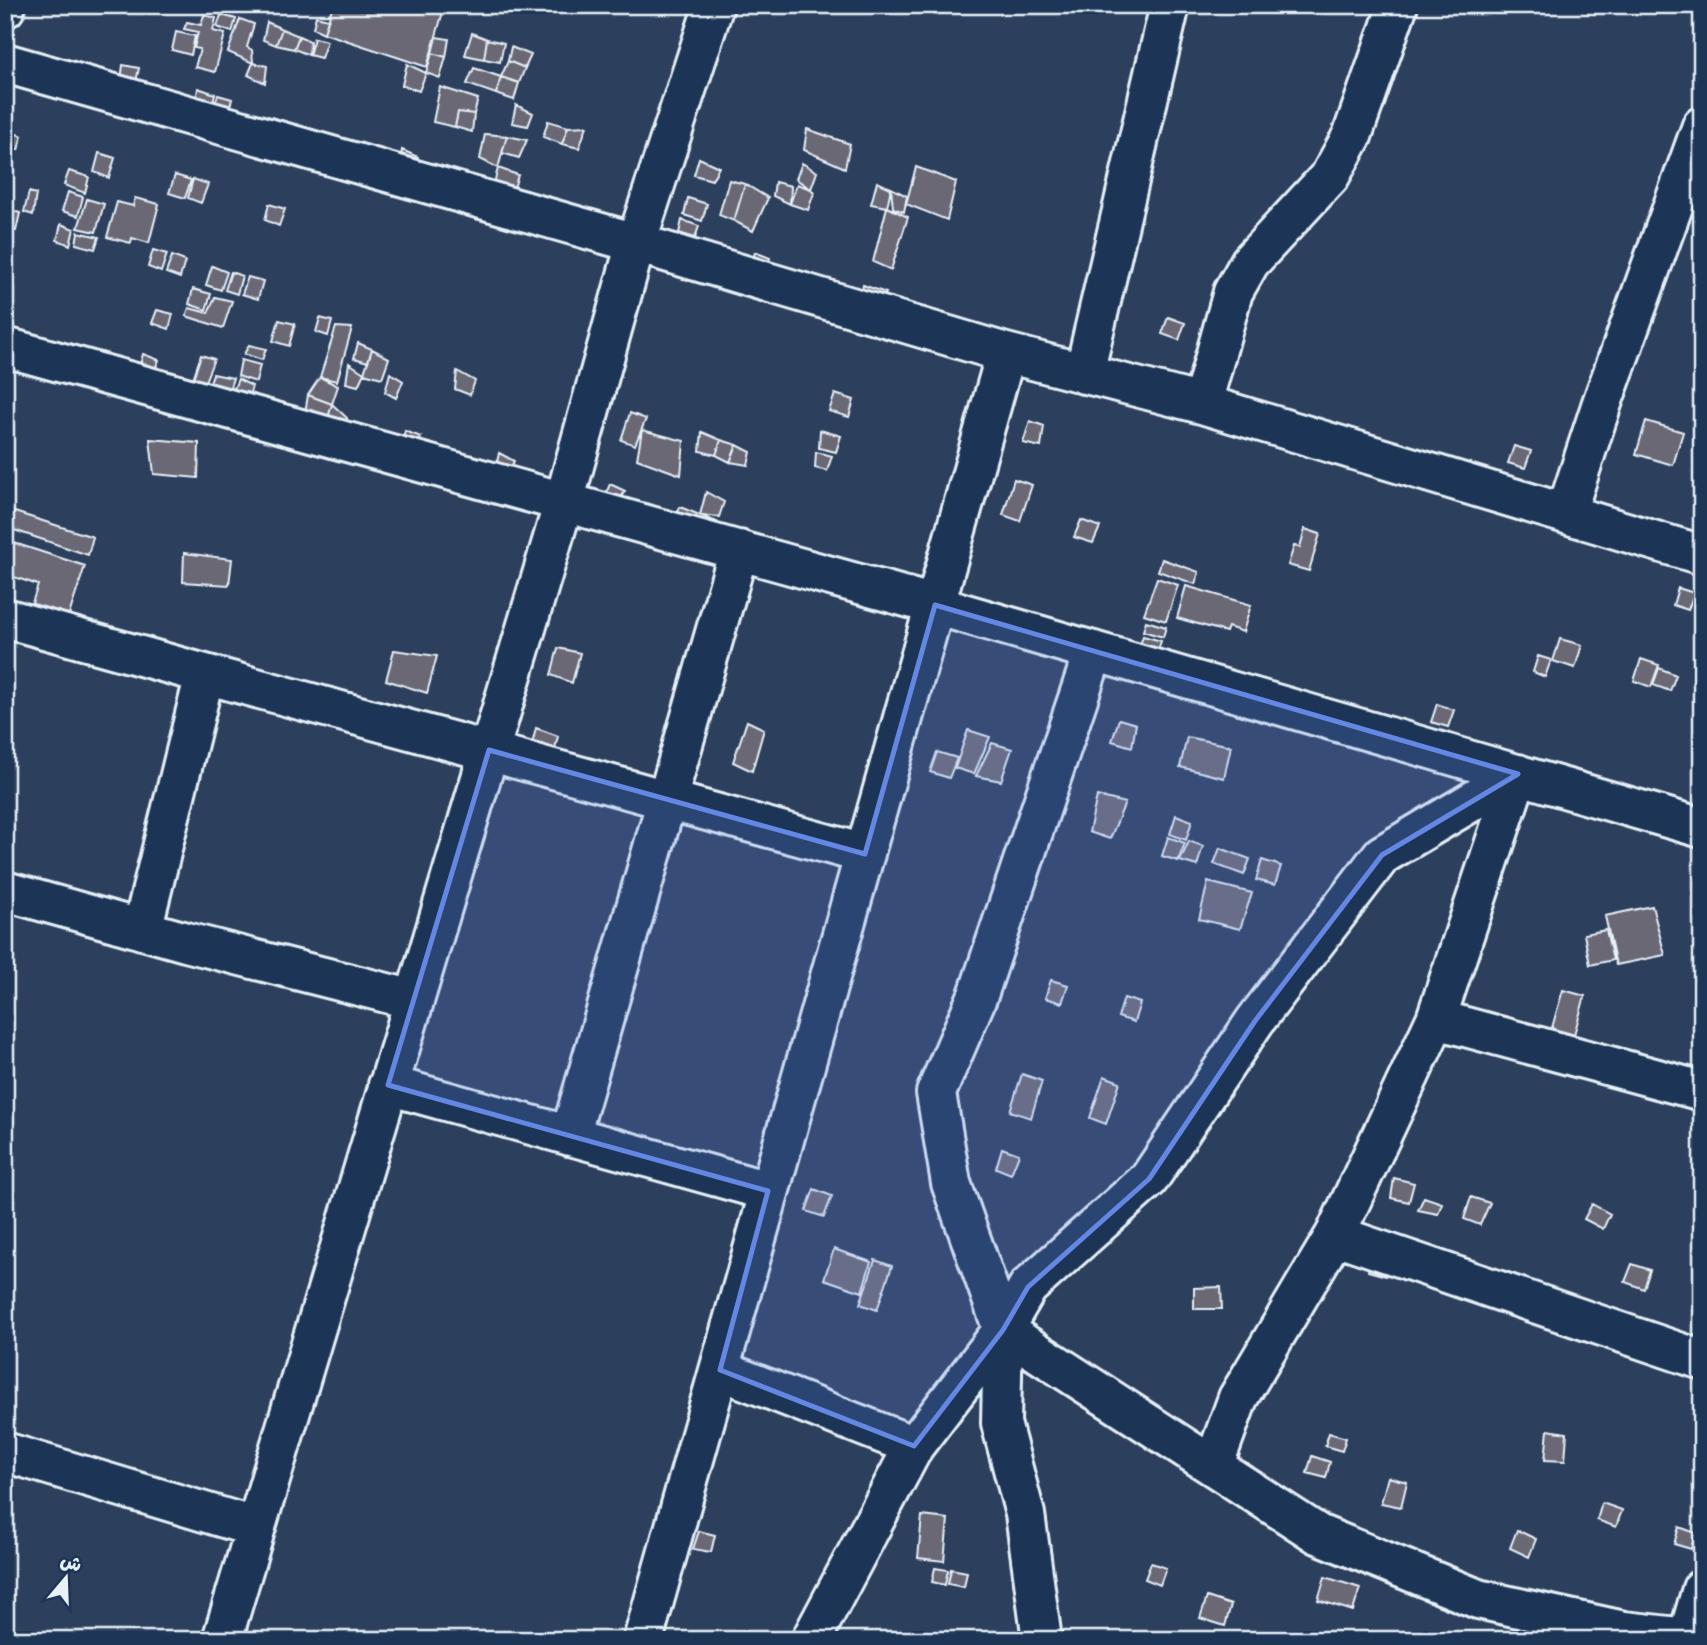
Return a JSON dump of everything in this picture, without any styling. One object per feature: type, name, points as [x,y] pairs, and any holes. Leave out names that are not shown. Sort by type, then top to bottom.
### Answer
[{"type":"street","points":[[222,1640],[564,502],[636,243],[714,5]]},
{"type":"street","points":[[1084,374],[1170,5]]},
{"type":"street","points":[[1202,404],[1233,292],[1250,262],[1330,176],[1352,136],[1398,5]]},
{"type":"street","points":[[5,63],[636,243],[1006,353],[1202,404],[1702,555]]},
{"type":"street","points":[[1566,513],[1601,406],[1702,126]]},
{"type":"street","points":[[5,347],[935,605],[1702,828]]},
{"type":"street","points":[[643,1640],[1006,353]]},
{"type":"street","points":[[570,1136],[739,550]]},
{"type":"street","points":[[5,618],[864,854]]},
{"type":"street","points":[[1042,1640],[1024,1514],[1001,1423],[1003,1330],[951,1183],[936,1093],[978,995],[1094,651]]},
{"type":"street","points":[[142,930],[205,674]]},
{"type":"street","points":[[1214,1464],[1238,1398],[1335,1235],[1436,1019],[1518,774]]},
{"type":"street","points":[[811,1640],[914,1446],[1003,1330],[1028,1287],[1149,1179],[1255,1021],[1382,855],[1518,774]]},
{"type":"street","points":[[5,891],[142,930],[414,1000]]},
{"type":"street","points":[[1436,1019],[1702,1091]]},
{"type":"street","points":[[388,1085],[768,1191]]},
{"type":"street","points":[[1335,1235],[1702,1360]]},
{"type":"street","points":[[1003,1330],[1214,1464],[1318,1534],[1478,1599],[1624,1630],[1692,1638],[1702,1589]]},
{"type":"street","points":[[720,1370],[914,1446]]},
{"type":"street","points":[[5,1452],[254,1528]]},
{"type":"highlighted area","points":[[935,605],[1518,774],[1382,855],[1255,1021],[1149,1179],[1028,1287],[1003,1330],[914,1446],[720,1370],[768,1191],[388,1085],[489,750],[865,854]]},
{"type":"building","points":[[333,5],[445,5],[427,67],[324,33]]},
{"type":"building","points":[[204,15],[216,18],[213,31],[225,34],[215,72],[195,67],[200,49],[194,48],[198,32],[184,29],[187,22],[201,25]]},
{"type":"building","points":[[221,15],[236,19],[232,32],[217,27]]},
{"type":"building","points":[[316,16],[328,19],[324,33],[313,28]]},
{"type":"building","points":[[240,19],[254,24],[247,47],[252,50],[253,63],[228,52]]},
{"type":"building","points":[[267,22],[282,29],[276,45],[263,40]]},
{"type":"building","points":[[282,29],[299,36],[294,49],[276,45]]},
{"type":"building","points":[[176,32],[195,36],[191,55],[172,50]]},
{"type":"building","points":[[472,33],[487,39],[484,59],[465,55]]},
{"type":"building","points":[[299,36],[310,41],[309,55],[294,49]]},
{"type":"building","points":[[436,37],[449,39],[446,57],[432,53]]},
{"type":"building","points":[[314,38],[327,41],[321,58],[309,55]]},
{"type":"building","points":[[487,39],[504,43],[500,62],[484,59]]},
{"type":"building","points":[[511,47],[531,55],[525,68],[508,61]]},
{"type":"building","points":[[432,53],[446,57],[440,78],[426,73]]},
{"type":"building","points":[[508,61],[525,68],[519,83],[501,77]]},
{"type":"building","points":[[253,63],[267,66],[265,83],[248,75]]},
{"type":"building","points":[[407,64],[426,73],[419,91],[402,85]]},
{"type":"building","points":[[123,65],[139,68],[136,82],[121,80]]},
{"type":"building","points":[[474,68],[501,77],[496,94],[467,84]]},
{"type":"building","points":[[501,77],[519,83],[514,100],[496,94]]},
{"type":"building","points":[[440,87],[478,99],[474,114],[458,112],[455,127],[433,122]]},
{"type":"building","points":[[198,88],[215,94],[210,112],[195,107]]},
{"type":"building","points":[[218,95],[232,99],[223,116],[212,111]]},
{"type":"building","points":[[516,105],[533,113],[528,126],[512,123]]},
{"type":"building","points":[[458,112],[474,114],[472,132],[455,127]]},
{"type":"building","points":[[548,121],[568,127],[562,144],[543,137]]},
{"type":"building","points":[[587,126],[579,148],[562,144],[568,127]]},
{"type":"building","points":[[807,129],[850,144],[845,168],[804,150]]},
{"type":"building","points":[[5,130],[22,136],[18,150],[5,146]]},
{"type":"building","points":[[485,134],[507,136],[498,168],[480,159]]},
{"type":"building","points":[[507,136],[527,140],[519,158],[502,153]]},
{"type":"building","points":[[402,150],[418,157],[414,169],[400,165]]},
{"type":"building","points":[[99,153],[115,158],[109,178],[94,172]]},
{"type":"building","points":[[699,158],[719,167],[712,180],[694,175]]},
{"type":"building","points":[[802,163],[817,172],[811,189],[796,179]]},
{"type":"building","points":[[916,167],[956,182],[947,220],[906,204]]},
{"type":"building","points":[[498,168],[518,175],[510,201],[491,196]]},
{"type":"building","points":[[69,171],[89,177],[85,193],[64,185]]},
{"type":"building","points":[[175,175],[191,180],[185,198],[169,193]]},
{"type":"building","points":[[193,179],[208,184],[201,203],[188,198]]},
{"type":"building","points":[[729,180],[745,184],[734,221],[719,215]]},
{"type":"building","points":[[775,182],[791,186],[790,204],[773,196]]},
{"type":"building","points":[[877,182],[891,188],[887,207],[871,204]]},
{"type":"building","points":[[745,184],[768,198],[753,231],[734,221]]},
{"type":"building","points":[[797,184],[811,189],[814,193],[808,210],[790,204]]},
{"type":"building","points":[[891,188],[907,196],[904,212],[893,208]]},
{"type":"building","points":[[29,192],[36,194],[33,215],[24,212]]},
{"type":"building","points":[[68,192],[83,197],[78,216],[62,211]]},
{"type":"building","points":[[135,198],[159,204],[149,243],[132,238],[131,243],[107,237],[117,202],[133,206]]},
{"type":"building","points":[[688,198],[707,204],[702,221],[684,215]]},
{"type":"building","points":[[87,199],[104,204],[96,232],[78,228]]},
{"type":"building","points":[[269,204],[285,209],[279,226],[265,220]]},
{"type":"building","points":[[887,207],[908,217],[891,270],[873,262]]},
{"type":"building","points":[[5,209],[20,213],[16,231],[5,227]]},
{"type":"building","points":[[682,220],[699,226],[695,238],[679,233]]},
{"type":"building","points":[[61,224],[74,229],[70,245],[57,240]]},
{"type":"building","points":[[78,232],[99,237],[95,249],[76,244]]},
{"type":"building","points":[[153,250],[167,254],[161,272],[148,267]]},
{"type":"building","points":[[755,252],[770,258],[766,270],[752,264]]},
{"type":"building","points":[[172,256],[185,261],[180,278],[166,273]]},
{"type":"building","points":[[212,266],[227,272],[221,290],[206,285]]},
{"type":"building","points":[[231,272],[242,276],[237,294],[225,290]]},
{"type":"building","points":[[248,277],[263,281],[258,299],[242,294]]},
{"type":"building","points":[[863,285],[886,293],[878,306],[859,301]]},
{"type":"building","points":[[193,289],[211,294],[206,310],[189,304]]},
{"type":"building","points":[[215,297],[232,301],[223,328],[186,316],[189,308],[208,313]]},
{"type":"building","points":[[157,310],[173,314],[169,329],[152,323]]},
{"type":"building","points":[[1168,317],[1185,323],[1179,340],[1162,334]]},
{"type":"building","points":[[320,318],[332,321],[328,336],[316,332]]},
{"type":"building","points":[[279,320],[295,324],[289,346],[273,341]]},
{"type":"building","points":[[336,327],[352,328],[337,381],[320,377]]},
{"type":"building","points":[[358,343],[372,349],[368,362],[354,358]]},
{"type":"building","points":[[249,345],[266,349],[262,360],[244,354]]},
{"type":"building","points":[[372,349],[389,358],[382,378],[364,373]]},
{"type":"building","points":[[143,354],[159,360],[152,376],[138,372]]},
{"type":"building","points":[[201,355],[214,359],[204,384],[193,379]]},
{"type":"building","points":[[241,360],[260,365],[256,382],[238,376]]},
{"type":"building","points":[[349,363],[364,373],[358,386],[346,383]]},
{"type":"building","points":[[457,371],[475,381],[470,395],[455,389]]},
{"type":"building","points":[[390,373],[403,381],[396,398],[385,392]]},
{"type":"building","points":[[213,374],[233,378],[228,393],[209,385]]},
{"type":"building","points":[[320,377],[338,386],[332,404],[308,395]]},
{"type":"building","points":[[238,379],[252,386],[248,400],[232,394]]},
{"type":"building","points":[[835,394],[854,400],[849,417],[829,411]]},
{"type":"building","points":[[308,395],[332,404],[326,425],[304,419]]},
{"type":"building","points":[[332,404],[347,418],[343,433],[326,425]]},
{"type":"building","points":[[630,413],[646,419],[635,445],[621,440]]},
{"type":"building","points":[[1030,421],[1044,426],[1041,447],[1023,443]]},
{"type":"building","points":[[1646,421],[1683,432],[1673,465],[1636,454]]},
{"type":"building","points":[[642,430],[684,441],[681,475],[637,459]]},
{"type":"building","points":[[820,430],[841,436],[836,452],[819,448]]},
{"type":"building","points":[[405,431],[421,437],[415,454],[400,448]]},
{"type":"building","points":[[702,432],[721,440],[716,455],[700,451]]},
{"type":"building","points":[[150,439],[199,443],[198,478],[154,474]]},
{"type":"building","points":[[721,440],[737,445],[730,462],[716,455]]},
{"type":"building","points":[[737,445],[751,452],[748,465],[730,462]]},
{"type":"building","points":[[1514,446],[1531,451],[1525,468],[1508,463]]},
{"type":"building","points":[[816,452],[832,456],[827,471],[815,468]]},
{"type":"building","points":[[499,453],[514,461],[507,477],[494,476]]},
{"type":"building","points":[[1014,479],[1032,485],[1020,521],[1003,515]]},
{"type":"building","points":[[610,484],[625,491],[615,507],[602,503]]},
{"type":"building","points":[[706,492],[724,502],[719,517],[700,515]]},
{"type":"building","points":[[680,507],[717,522],[709,537],[674,523]]},
{"type":"building","points":[[5,509],[93,537],[88,555],[5,527]]},
{"type":"building","points":[[1081,520],[1100,527],[1093,543],[1074,537]]},
{"type":"building","points":[[1305,529],[1320,534],[1309,571],[1288,565],[1294,546],[1300,547]]},
{"type":"building","points":[[5,540],[85,566],[64,630],[27,618],[38,585],[5,574]]},
{"type":"building","points":[[184,553],[232,559],[229,585],[183,582]]},
{"type":"building","points":[[1162,559],[1199,572],[1195,584],[1158,571]]},
{"type":"building","points":[[1157,578],[1178,585],[1166,621],[1144,614]]},
{"type":"building","points":[[1186,586],[1251,605],[1243,632],[1228,627],[1226,632],[1177,618]]},
{"type":"building","points":[[1678,588],[1694,593],[1688,610],[1673,605]]},
{"type":"building","points":[[1146,621],[1166,627],[1163,637],[1143,631]]},
{"type":"building","points":[[1143,636],[1161,641],[1156,657],[1138,651]]},
{"type":"building","points":[[1560,639],[1582,645],[1575,668],[1553,661]]},
{"type":"building","points":[[558,648],[580,653],[572,683],[551,675]]},
{"type":"building","points":[[394,650],[437,656],[427,693],[386,680]]},
{"type":"building","points":[[1538,656],[1551,660],[1545,677],[1533,672]]},
{"type":"building","points":[[1641,659],[1659,665],[1651,687],[1634,681]]},
{"type":"building","points":[[1659,668],[1676,675],[1670,691],[1653,685]]},
{"type":"building","points":[[1437,704],[1454,710],[1448,727],[1431,722]]},
{"type":"building","points":[[1119,719],[1136,724],[1132,747],[1112,741]]},
{"type":"building","points":[[747,721],[764,729],[752,771],[733,762]]},
{"type":"building","points":[[536,728],[558,736],[552,761],[528,761]]},
{"type":"building","points":[[968,730],[990,737],[974,774],[955,768]]},
{"type":"building","points":[[1187,737],[1231,746],[1224,778],[1180,767]]},
{"type":"building","points":[[992,743],[1012,749],[1001,781],[976,776]]},
{"type":"building","points":[[937,752],[957,758],[949,778],[930,772]]},
{"type":"building","points":[[1097,796],[1125,803],[1110,839],[1089,832]]},
{"type":"building","points":[[1176,815],[1192,821],[1186,840],[1170,834]]},
{"type":"building","points":[[1168,837],[1185,843],[1178,861],[1162,856]]},
{"type":"building","points":[[1189,841],[1203,846],[1197,866],[1180,861]]},
{"type":"building","points":[[1220,848],[1250,859],[1244,875],[1214,864]]},
{"type":"building","points":[[1262,860],[1281,866],[1275,885],[1256,880]]},
{"type":"building","points":[[1208,882],[1252,893],[1240,929],[1199,919]]},
{"type":"building","points":[[1652,906],[1665,955],[1616,965],[1605,916]]},
{"type":"building","points":[[1606,930],[1613,960],[1590,965],[1584,934]]},
{"type":"building","points":[[1051,980],[1068,985],[1062,1003],[1045,998]]},
{"type":"building","points":[[1563,990],[1585,996],[1573,1038],[1551,1031]]},
{"type":"building","points":[[1124,998],[1140,1003],[1134,1022],[1118,1017]]},
{"type":"building","points":[[1022,1074],[1042,1081],[1031,1118],[1010,1111]]},
{"type":"building","points":[[1104,1076],[1120,1082],[1106,1124],[1090,1118]]},
{"type":"building","points":[[1002,1148],[1019,1154],[1011,1174],[996,1168]]},
{"type":"building","points":[[1394,1178],[1414,1183],[1409,1202],[1391,1198]]},
{"type":"building","points":[[814,1189],[832,1196],[824,1217],[806,1211]]},
{"type":"building","points":[[1424,1197],[1442,1203],[1438,1214],[1418,1210]]},
{"type":"building","points":[[1471,1197],[1490,1203],[1480,1225],[1464,1219]]},
{"type":"building","points":[[1592,1204],[1610,1214],[1603,1229],[1584,1219]]},
{"type":"building","points":[[834,1249],[871,1262],[862,1292],[824,1279]]},
{"type":"building","points":[[1372,1255],[1390,1258],[1386,1276],[1368,1271]]},
{"type":"building","points":[[875,1260],[892,1266],[877,1310],[860,1304]]},
{"type":"building","points":[[1632,1264],[1650,1270],[1644,1289],[1625,1282]]},
{"type":"building","points":[[1221,1287],[1222,1309],[1194,1309],[1194,1288]]},
{"type":"building","points":[[1548,1430],[1567,1433],[1565,1461],[1545,1460]]},
{"type":"building","points":[[1329,1433],[1346,1438],[1342,1451],[1325,1446]]},
{"type":"building","points":[[1312,1456],[1330,1462],[1326,1478],[1307,1473]]},
{"type":"building","points":[[1388,1477],[1407,1482],[1401,1507],[1381,1503]]},
{"type":"building","points":[[1602,1503],[1622,1510],[1616,1527],[1597,1520]]},
{"type":"building","points":[[922,1516],[948,1519],[944,1561],[918,1558]]},
{"type":"building","points":[[1679,1527],[1696,1533],[1691,1549],[1674,1544]]},
{"type":"building","points":[[1517,1530],[1536,1539],[1529,1557],[1510,1548]]},
{"type":"building","points":[[699,1531],[715,1535],[711,1552],[693,1549]]},
{"type":"building","points":[[1151,1563],[1166,1568],[1160,1585],[1145,1579]]},
{"type":"building","points":[[935,1568],[948,1570],[945,1585],[932,1582]]},
{"type":"building","points":[[951,1569],[967,1572],[964,1587],[948,1584]]},
{"type":"building","points":[[1325,1577],[1360,1588],[1353,1611],[1318,1600]]},
{"type":"building","points":[[1207,1597],[1231,1605],[1225,1626],[1200,1618]]}]
